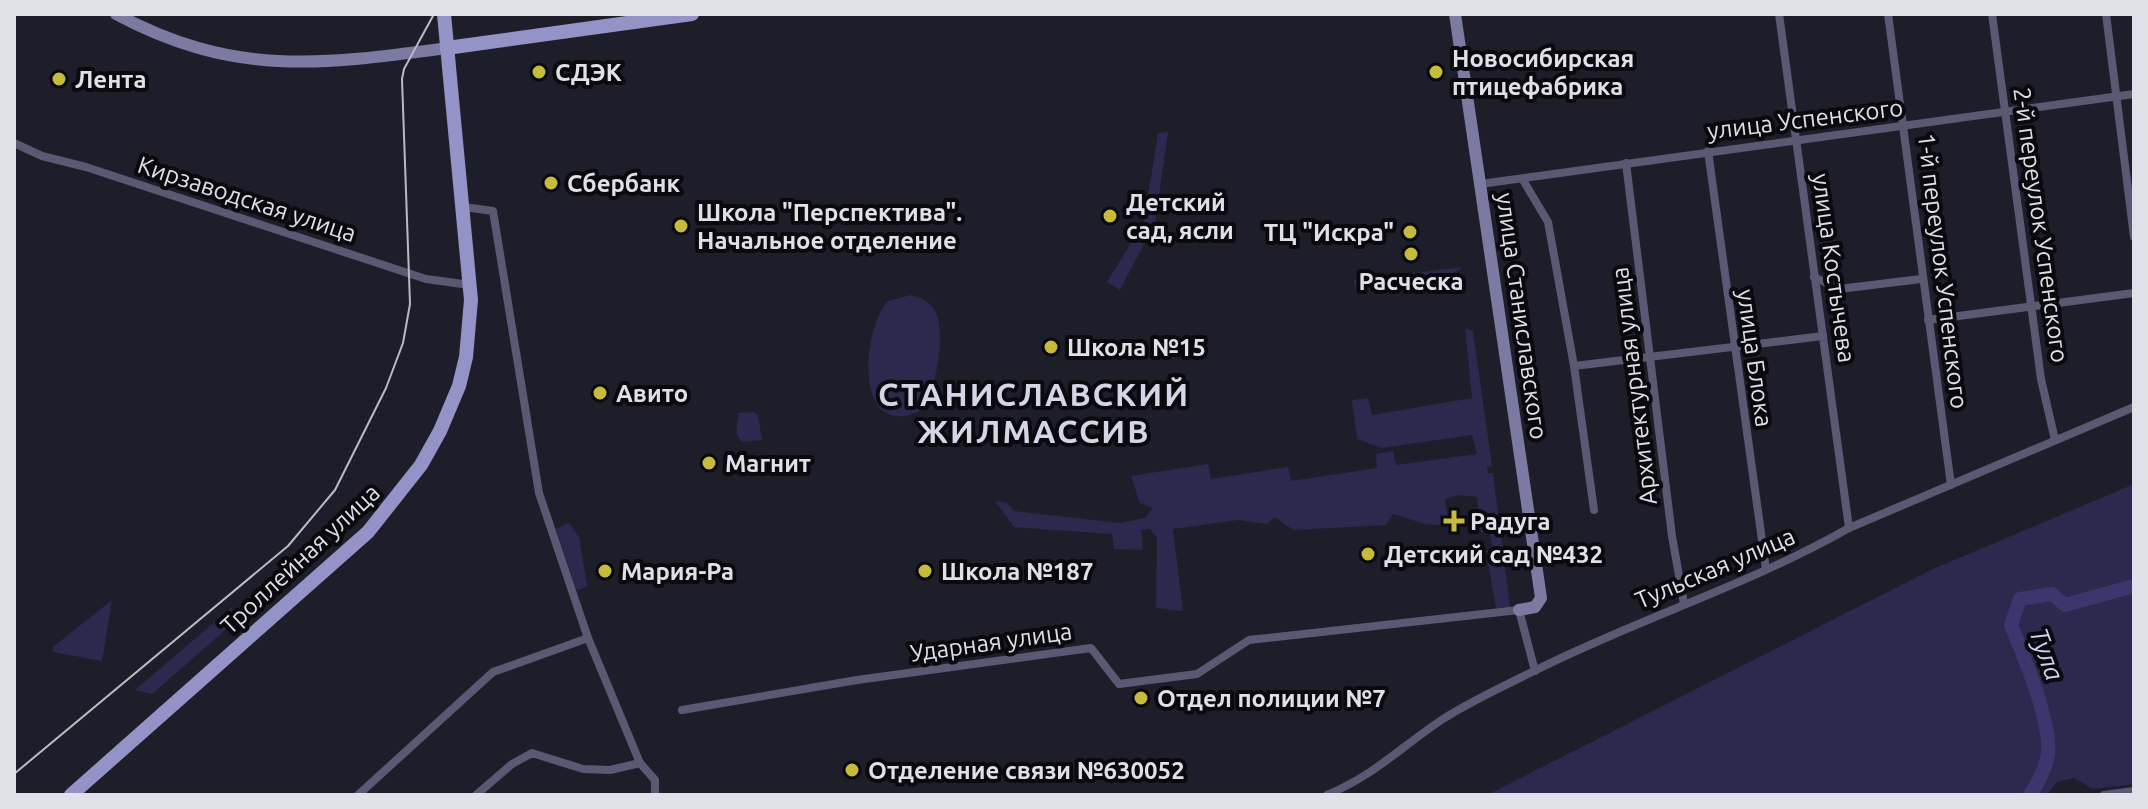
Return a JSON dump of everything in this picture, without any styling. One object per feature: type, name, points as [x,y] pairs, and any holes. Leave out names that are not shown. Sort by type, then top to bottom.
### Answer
[{"type":"main road","name":"Троллейная улица","points":[[71,795],[324,573],[394,502],[427,454],[459,386],[470,321],[464,207],[444,14]]},
{"type":"main road","points":[[447,48],[692,14]]},
{"type":"street","points":[[116,14],[204,52],[268,63],[326,63],[447,48]]},
{"type":"street","name":"улица Станиславского","points":[[1455,14],[1541,598],[1535,607],[1519,610]]},
{"type":"street","name":"улица Костычева","points":[[1779,14],[1849,528]]},
{"type":"street","name":"1-й переулок Успенского","points":[[1888,14],[1921,279],[1951,485]]},
{"type":"street","name":"2-й переулок Успенского","points":[[1992,14],[2045,408],[2055,440]]},
{"type":"street","points":[[2106,14],[2134,237]]},
{"type":"street","name":"улица Успенского","points":[[1480,184],[2134,94]]},
{"type":"street","name":"Кирзаводская улица","points":[[14,143],[42,156],[86,167],[426,279],[470,285]]},
{"type":"street","name":"улица Блока","points":[[1708,151],[1766,569]]},
{"type":"street","name":"Архитектурная улица","points":[[1626,163],[1672,536],[1684,604]]},
{"type":"street","points":[[1523,180],[1548,222],[1574,366],[1594,510]]},
{"type":"street","points":[[464,207],[493,211],[539,493],[588,638],[640,763],[655,780],[655,795]]},
{"type":"street","points":[[1814,277],[1839,289],[1921,279]]},
{"type":"street","points":[[1928,320],[2134,293]]},
{"type":"street","points":[[1574,366],[1823,336]]},
{"type":"street","name":"Тульская улица","points":[[1327,795],[1395,758],[1443,719],[1535,671],[1640,621],[1766,569],[1849,528],[2134,407]]},
{"type":"street","points":[[1519,610],[1535,671]]},
{"type":"street","name":"Ударная улица","points":[[682,710],[857,680],[1091,648],[1119,684],[1197,674],[1249,640],[1519,610]]},
{"type":"street","points":[[358,795],[493,672],[588,638]]},
{"type":"street","points":[[476,795],[512,764],[532,753],[583,769],[610,770],[640,763]]},
{"type":"street","points":[[2104,795],[2134,791]]},
{"type":"shaded area","points":[[1168,132],[1155,223],[1120,290],[1107,282],[1144,222],[1158,133]]},
{"type":"shaded area","points":[[1464,267],[1444,278],[1356,290],[1354,280]]},
{"type":"shaded area","points":[[911,295],[926,301],[936,313],[940,349],[935,378],[926,403],[920,411],[898,416],[883,411],[874,397],[869,378],[869,356],[879,315],[888,301]]},
{"type":"shaded area","points":[[1465,328],[1473,331],[1492,466],[1487,467],[1488,473],[1493,473],[1510,607],[1496,608],[1486,551],[1493,549],[1490,532],[1481,532],[1477,497],[1459,495],[1445,499],[1449,526],[1425,524],[1393,514],[1386,525],[1293,530],[1275,517],[1267,524],[1238,520],[1173,529],[1183,611],[1156,608],[1157,538],[1150,529],[1141,530],[1143,550],[1114,549],[1112,534],[1014,527],[995,501],[1007,503],[1014,511],[1120,523],[1145,518],[1153,508],[1140,503],[1131,476],[1208,464],[1211,479],[1288,467],[1291,481],[1377,468],[1376,454],[1393,451],[1396,465],[1477,454],[1472,435],[1381,448],[1357,439],[1352,400],[1368,398],[1372,415],[1472,398]]},
{"type":"shaded area","points":[[753,412],[758,415],[762,440],[742,442],[737,431],[738,413]]},
{"type":"shaded area","points":[[2134,484],[2134,784],[2093,789],[2074,778],[2057,782],[2047,795],[1487,795],[1933,569]]},
{"type":"shaded area","points":[[569,523],[579,537],[587,586],[579,590],[576,589],[556,529]]},
{"type":"shaded area","points":[[112,600],[102,661],[53,652],[53,647]]},
{"type":"shaded area","points":[[231,608],[240,617],[152,694],[135,690]]},
{"type":"waterway","name":"Тула","points":[[2030,795],[2045,765],[2048,740],[2036,689],[2011,625],[2020,599],[2052,594],[2065,605],[2134,586]]},
{"type":"tram line","points":[[14,774],[288,546],[335,490],[386,388],[403,343],[410,304],[402,79],[404,69],[434,14]]},
{"type":"place","name":"СДЭК","points":[[539,72]]},
{"type":"place","name":"Новосибирская птицефабрика","points":[[1436,72]]},
{"type":"place","name":"Лента","points":[[59,79]]},
{"type":"place","name":"Сбербанк","points":[[551,183]]},
{"type":"place","name":"Детский сад, ясли","points":[[1110,216]]},
{"type":"place","name":"Школа \"Перспектива\". Начальное отделение","points":[[681,226]]},
{"type":"place","name":"ТЦ \"Искра\"","points":[[1410,232]]},
{"type":"place","name":"Расческа","points":[[1411,254]]},
{"type":"place","name":"Школа №15","points":[[1051,347]]},
{"type":"place","name":"Авито","points":[[600,393]]},
{"type":"place","name":"Магнит","points":[[709,463]]},
{"type":"place","name":"Радуга","points":[[1454,521]]},
{"type":"place","name":"Детский сад №432","points":[[1368,554]]},
{"type":"place","name":"Мария-Ра","points":[[605,571]]},
{"type":"place","name":"Школа №187","points":[[925,571]]},
{"type":"place","name":"Отдел полиции №7","points":[[1141,698]]},
{"type":"place","name":"Отделение связи №630052","points":[[852,770]]},
{"type":"district","name":"СТАНИСЛАВСКИЙ ЖИЛМАССИВ","points":[[1034,412]]}]
